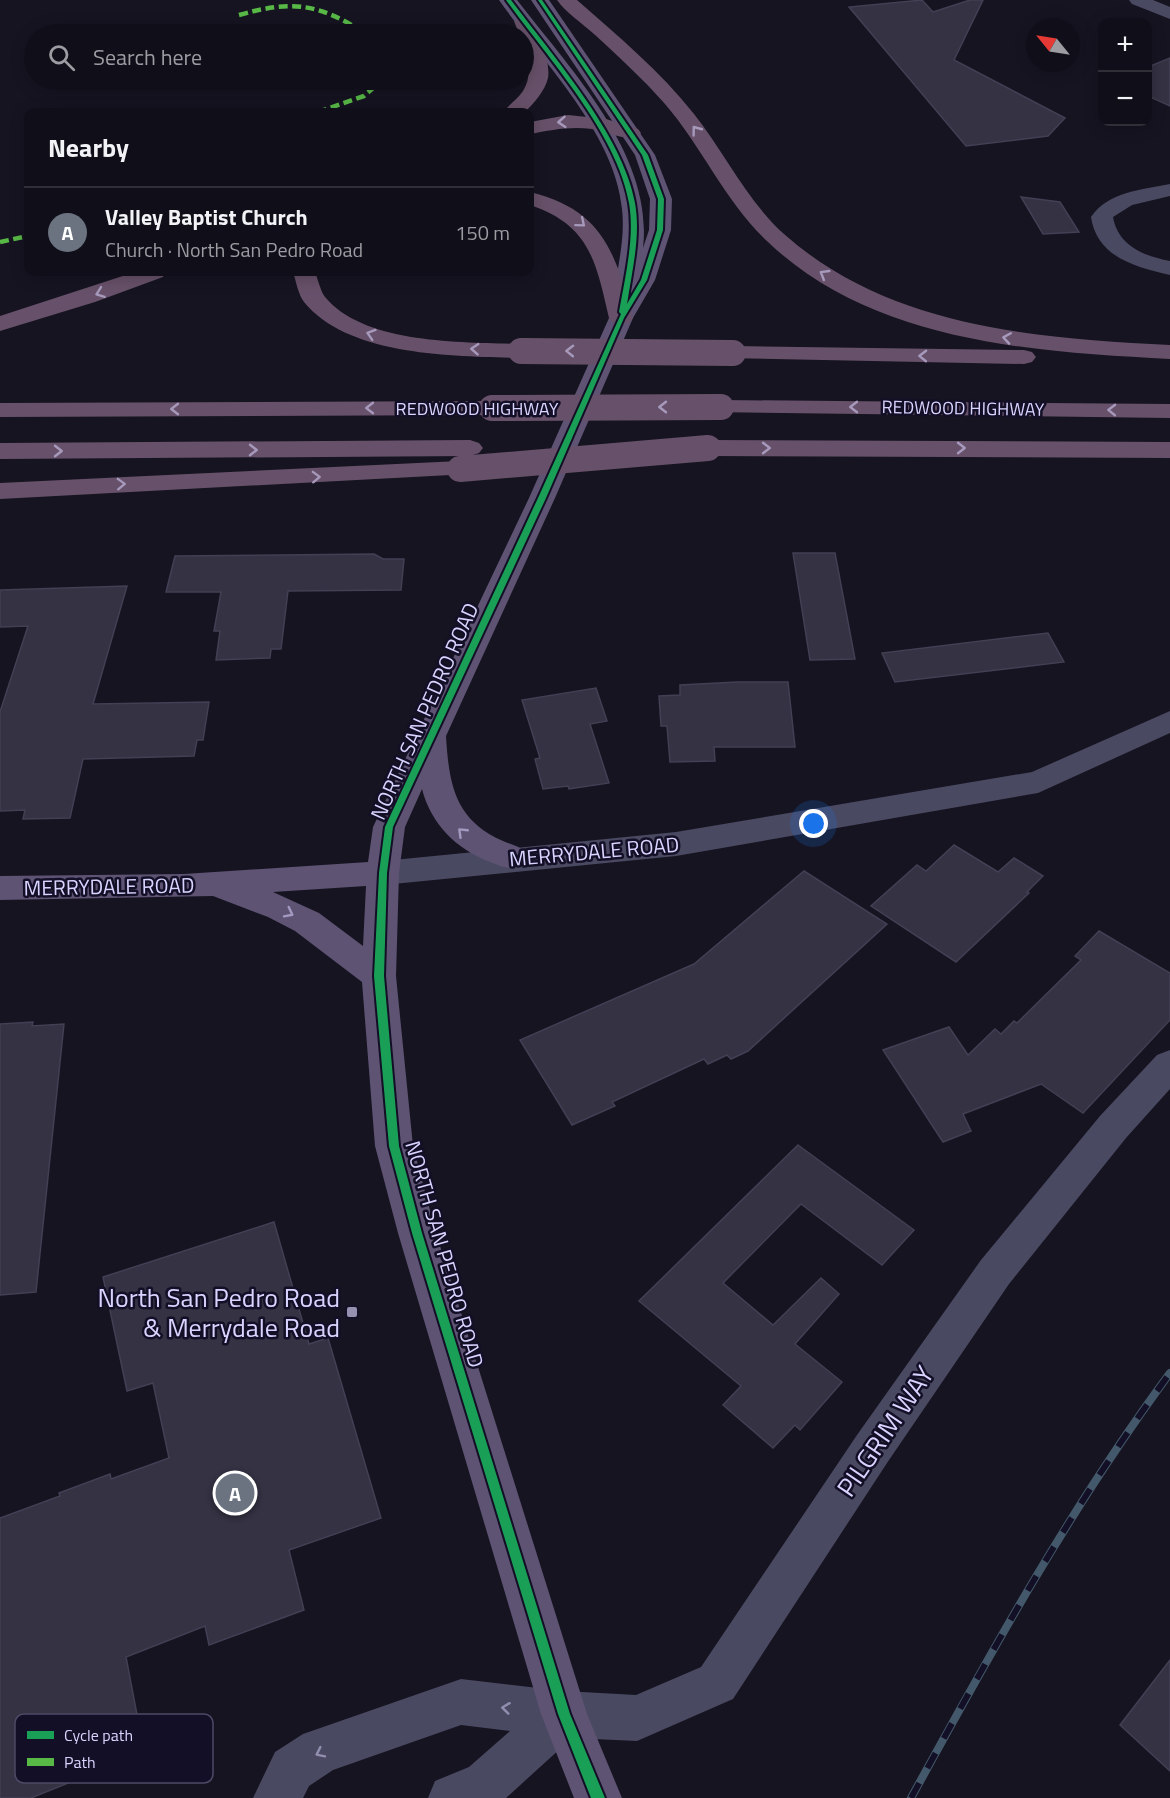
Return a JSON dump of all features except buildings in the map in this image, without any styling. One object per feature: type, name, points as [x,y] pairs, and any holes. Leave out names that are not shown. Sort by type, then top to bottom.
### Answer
[{"type":"highway","points":[[566,0],[672,99],[774,236],[801,259],[835,280],[902,310],[976,332],[1056,345],[1170,352]]},
{"type":"highway","points":[[534,50],[541,77],[534,89]]},
{"type":"highway","points":[[518,108],[533,90]]},
{"type":"highway","points":[[534,127],[563,121],[595,122],[631,133]]},
{"type":"highway","points":[[534,200],[566,212],[595,236],[607,261],[621,318]]},
{"type":"highway","points":[[0,324],[87,297],[143,276]]},
{"type":"highway","points":[[305,276],[315,300],[336,318],[367,333],[428,345],[521,351],[1170,359]]},
{"type":"highway","name":"REDWOOD HIGHWAY","points":[[0,410],[721,407],[1170,411]]},
{"type":"highway","name":"REDWOOD HIGHWAY","points":[[0,452],[465,459],[708,448],[1170,450]]},
{"type":"highway","points":[[0,491],[465,459]]},
{"type":"main road","name":"NORTH SAN PEDRO ROAD","points":[[508,0],[525,24]]},
{"type":"main road","name":"NORTH SAN PEDRO ROAD","points":[[540,0],[631,133],[653,170],[661,199],[656,247],[647,272],[621,318],[542,498],[431,732],[389,827],[383,873],[379,976],[394,1146],[423,1255],[564,1714],[598,1798]]},
{"type":"main road","name":"NORTH SAN PEDRO ROAD","points":[[534,35],[561,71],[618,158],[632,199],[633,244],[621,318]]},
{"type":"main road","points":[[431,732],[434,775],[443,805],[455,826],[479,845],[514,858]]},
{"type":"main road","name":"MERRYDALE ROAD","points":[[0,888],[215,884],[383,873]]},
{"type":"main road","points":[[215,884],[280,908],[307,922],[379,976]]},
{"type":"street","points":[[1138,0],[1170,14]]},
{"type":"street","points":[[1170,190],[1114,204],[1102,217],[1102,224],[1111,241],[1126,254],[1170,268]]},
{"type":"street","name":"MERRYDALE ROAD","points":[[383,873],[514,858],[676,844],[1038,782],[1170,721]]},
{"type":"street","name":"PILGRIM WAY","points":[[277,1798],[292,1769],[320,1751],[461,1702],[564,1714],[637,1718],[717,1683],[872,1449],[995,1272],[1113,1127],[1170,1065]]},
{"type":"street","points":[[452,1798],[486,1785],[564,1714]]},
{"type":"railway","points":[[911,1798],[1033,1581],[1099,1475],[1170,1373]]},
{"type":"marked path","points":[[239,15],[261,6],[287,3],[323,11],[350,24]]},
{"type":"marked path","points":[[330,108],[364,96],[371,90]]},
{"type":"marked path","points":[[0,242],[24,237]]},
{"type":"cycle path","points":[[508,0],[526,24]]},
{"type":"cycle path","points":[[540,0],[645,155],[661,199],[660,230],[644,280],[621,318],[542,498],[389,827],[383,873],[379,976],[394,1146],[417,1233],[564,1714],[598,1798]]},
{"type":"cycle path","points":[[534,34],[599,126],[615,153],[626,179],[632,203],[633,230],[622,312]]},
{"type":"place","name":"North San Pedro Road & Merrydale Road","points":[[352,1312]]},
{"type":"place","name":"Valley Baptist Church","points":[[235,1493]]}]
